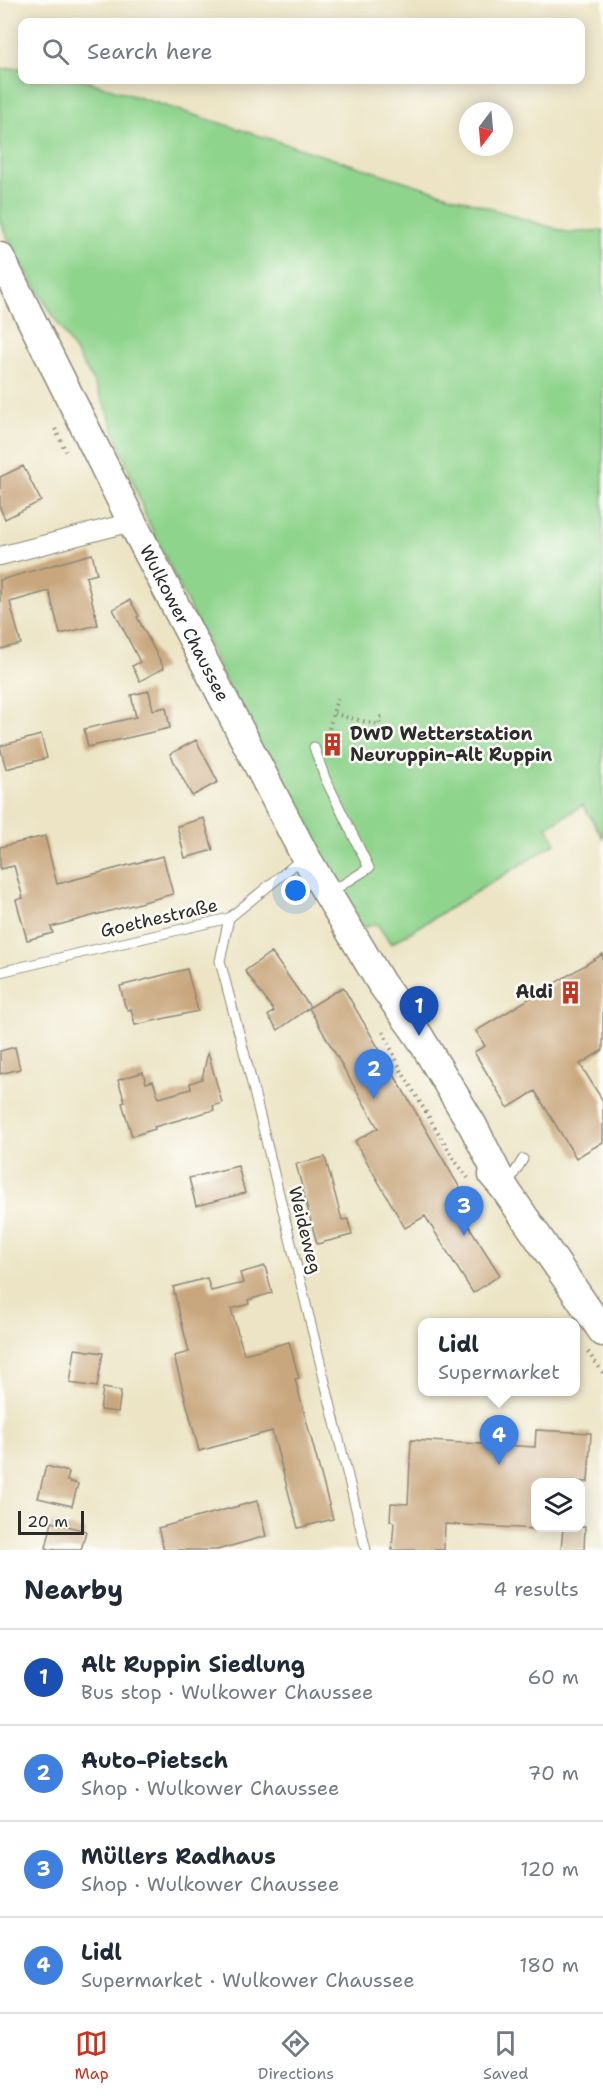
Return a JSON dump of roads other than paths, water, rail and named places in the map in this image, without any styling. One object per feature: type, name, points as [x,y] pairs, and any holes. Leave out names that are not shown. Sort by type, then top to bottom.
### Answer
[{"type":"main road","name":"Wulkower Chaussee","points":[[0,257],[132,522],[305,856],[381,983],[425,1046],[473,1126],[505,1189],[601,1325]]},
{"type":"street","points":[[0,556],[132,522]]},
{"type":"lane","points":[[314,747],[326,778],[369,868],[328,894]]},
{"type":"lane","name":"Goethestraße","points":[[0,972],[230,918],[305,856]]},
{"type":"lane","name":"Weideweg","points":[[230,918],[220,961],[251,1078],[366,1550]]},
{"type":"lane","points":[[505,1189],[523,1159]]},
{"type":"place","name":"DWD Wetterstation Neuruppin-Alt Ruppin","points":[[332,744]]},
{"type":"place","name":"Aldi","points":[[571,992]]},
{"type":"place","name":"Alt Ruppin Siedlung","points":[[419,1036]]},
{"type":"place","name":"Auto-Pietsch","points":[[374,1099]]},
{"type":"place","name":"Müllers Radhaus","points":[[464,1236]]},
{"type":"place","name":"Lidl","points":[[499,1465]]}]
